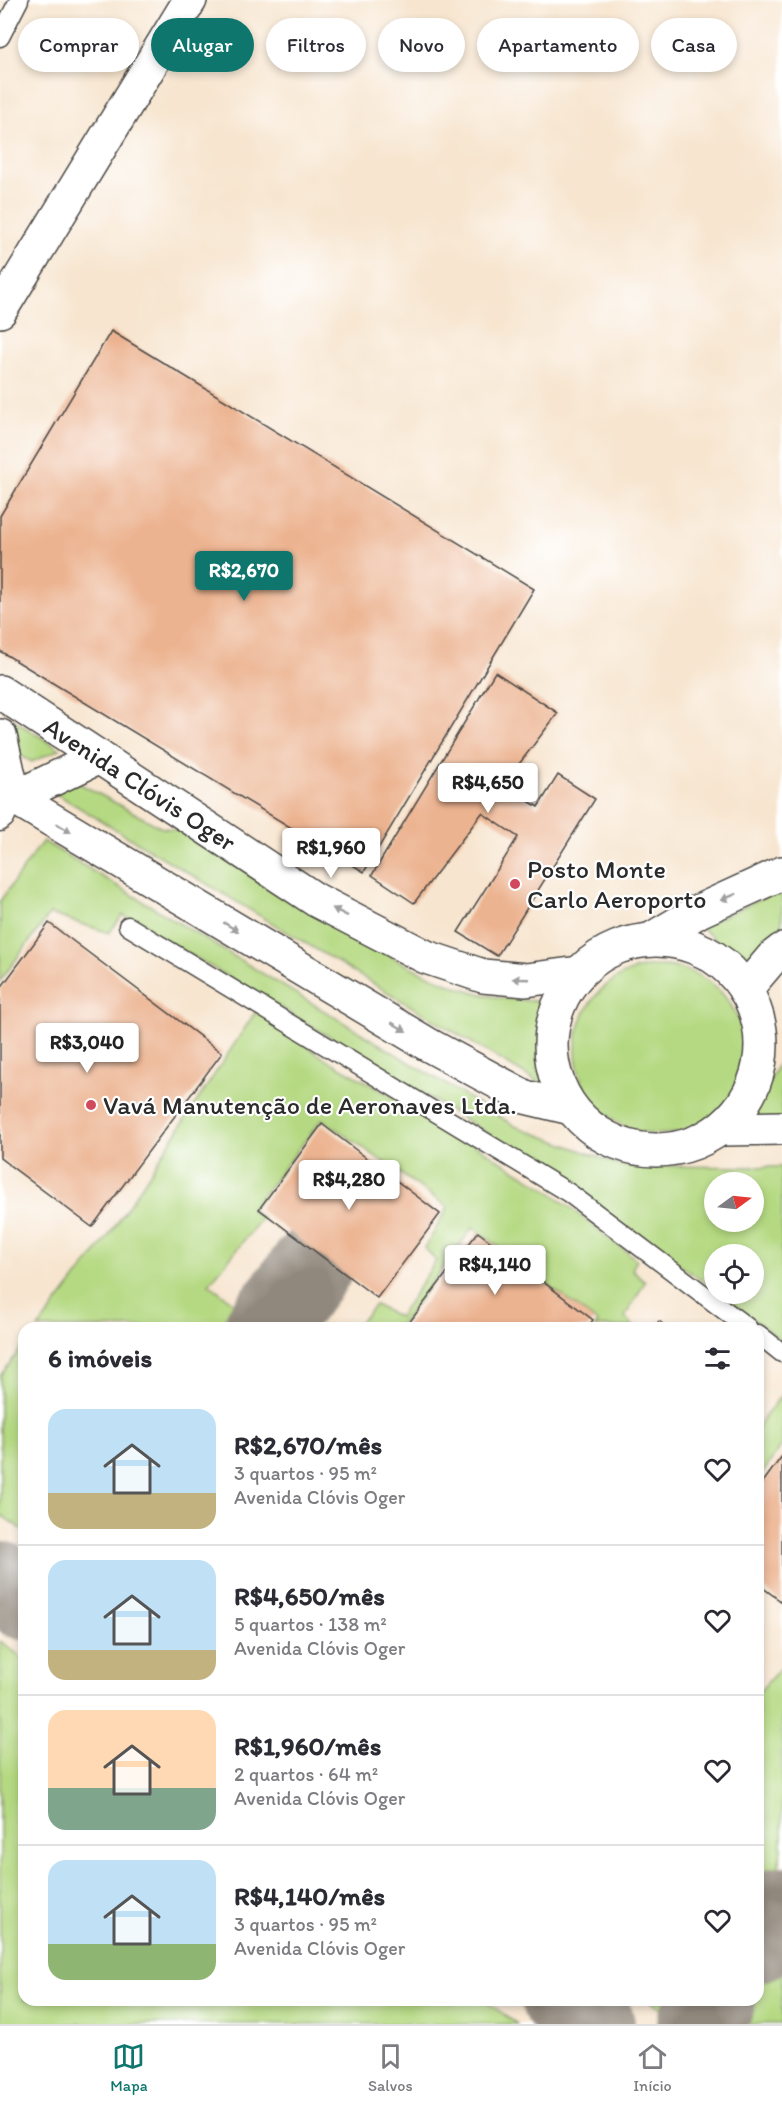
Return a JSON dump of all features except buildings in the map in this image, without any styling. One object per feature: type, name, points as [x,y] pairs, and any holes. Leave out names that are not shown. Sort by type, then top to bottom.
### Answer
[{"type":"main road","points":[[0,311],[190,0]]},
{"type":"main road","name":"Avenida Clóvis Oger","points":[[0,692],[316,900],[426,957],[483,976],[526,980],[579,973]]},
{"type":"main road","points":[[0,736],[4,803]]},
{"type":"main road","points":[[4,803],[99,758]]},
{"type":"main road","points":[[4,803],[427,1044],[525,1097],[571,1108]]},
{"type":"main road","points":[[650,940],[699,911],[782,873]]},
{"type":"main road","points":[[782,950],[773,957],[748,996],[760,1036],[758,1071],[744,1102],[721,1128],[697,1143],[670,1150],[641,1150],[615,1143],[590,1128],[571,1108],[555,1075],[550,1039],[559,1003],[579,973],[599,956],[624,945],[650,940],[678,942],[704,952],[727,968],[748,996],[782,1019]]},
{"type":"main road","points":[[721,1128],[782,1128]]},
{"type":"lane","points":[[0,37],[19,0]]},
{"type":"lane","points":[[128,926],[569,1193],[740,1322]]},
{"type":"lane","points":[[764,1339],[782,1353]]},
{"type":"green space","points":[[5,715],[60,749],[32,762],[13,752]]},
{"type":"green space","points":[[71,779],[162,828],[182,830],[367,942],[426,974],[487,995],[520,1000],[553,1000],[543,1031],[546,1087],[53,792]]},
{"type":"green space","points":[[43,841],[515,1126],[623,1166],[782,1167],[782,1341],[764,1327],[764,1322],[757,1322],[733,1304],[764,1304],[764,1244],[704,1244],[704,1282],[523,1155],[327,1035],[123,915],[109,933],[50,914],[0,981],[0,901]]},
{"type":"green space","points":[[782,889],[782,930],[770,939],[753,961],[718,942],[700,927]]},
{"type":"green space","points":[[660,966],[676,967],[692,972],[720,990],[738,1018],[743,1034],[743,1066],[738,1082],[720,1110],[692,1128],[676,1133],[660,1134],[644,1133],[628,1128],[600,1110],[582,1082],[577,1066],[576,1050],[577,1034],[582,1018],[600,990],[628,972],[644,967]]},
{"type":"green space","points":[[256,1011],[327,1060],[431,1118],[548,1190],[637,1260],[632,1269],[645,1282],[625,1317],[630,1322],[597,1322],[473,1227],[403,1322],[360,1322],[375,1305],[399,1317],[436,1261],[425,1248],[448,1207],[322,1119],[251,1210],[262,1218],[209,1284],[246,1312],[241,1322],[43,1322],[110,1234]]},
{"type":"green space","points":[[782,1056],[782,1123],[749,1121]]},
{"type":"green space","points":[[18,1353],[18,1527],[0,1514],[0,1376]]},
{"type":"green space","points":[[782,1394],[782,1445],[764,1471],[764,1418]]},
{"type":"green space","points":[[0,1641],[18,1654],[18,2006],[492,2006],[517,2024],[0,2024]]},
{"type":"green space","points":[[782,1666],[782,1849],[775,1879],[764,1895],[764,1686]]},
{"type":"green space","points":[[782,1929],[782,2024],[712,2024],[726,2006],[764,2006],[764,1954]]},
{"type":"green space","points":[[656,2006],[682,2006],[680,2009],[665,2012]]},
{"type":"taxiway","points":[[270,1322],[312,1266]]},
{"type":"taxiway","points":[[0,1582],[18,1595]]},
{"type":"taxiway","points":[[764,1932],[782,1907]]},
{"type":"taxiway","points":[[570,2006],[594,2024]]},
{"type":"taxiway","points":[[698,2024],[711,2006]]},
{"type":"place","name":"Posto Monte Carlo Aeroporto","points":[[515,884]]},
{"type":"place","name":"Vavá Manutenção de Aeronaves Ltda.","points":[[91,1105]]}]
